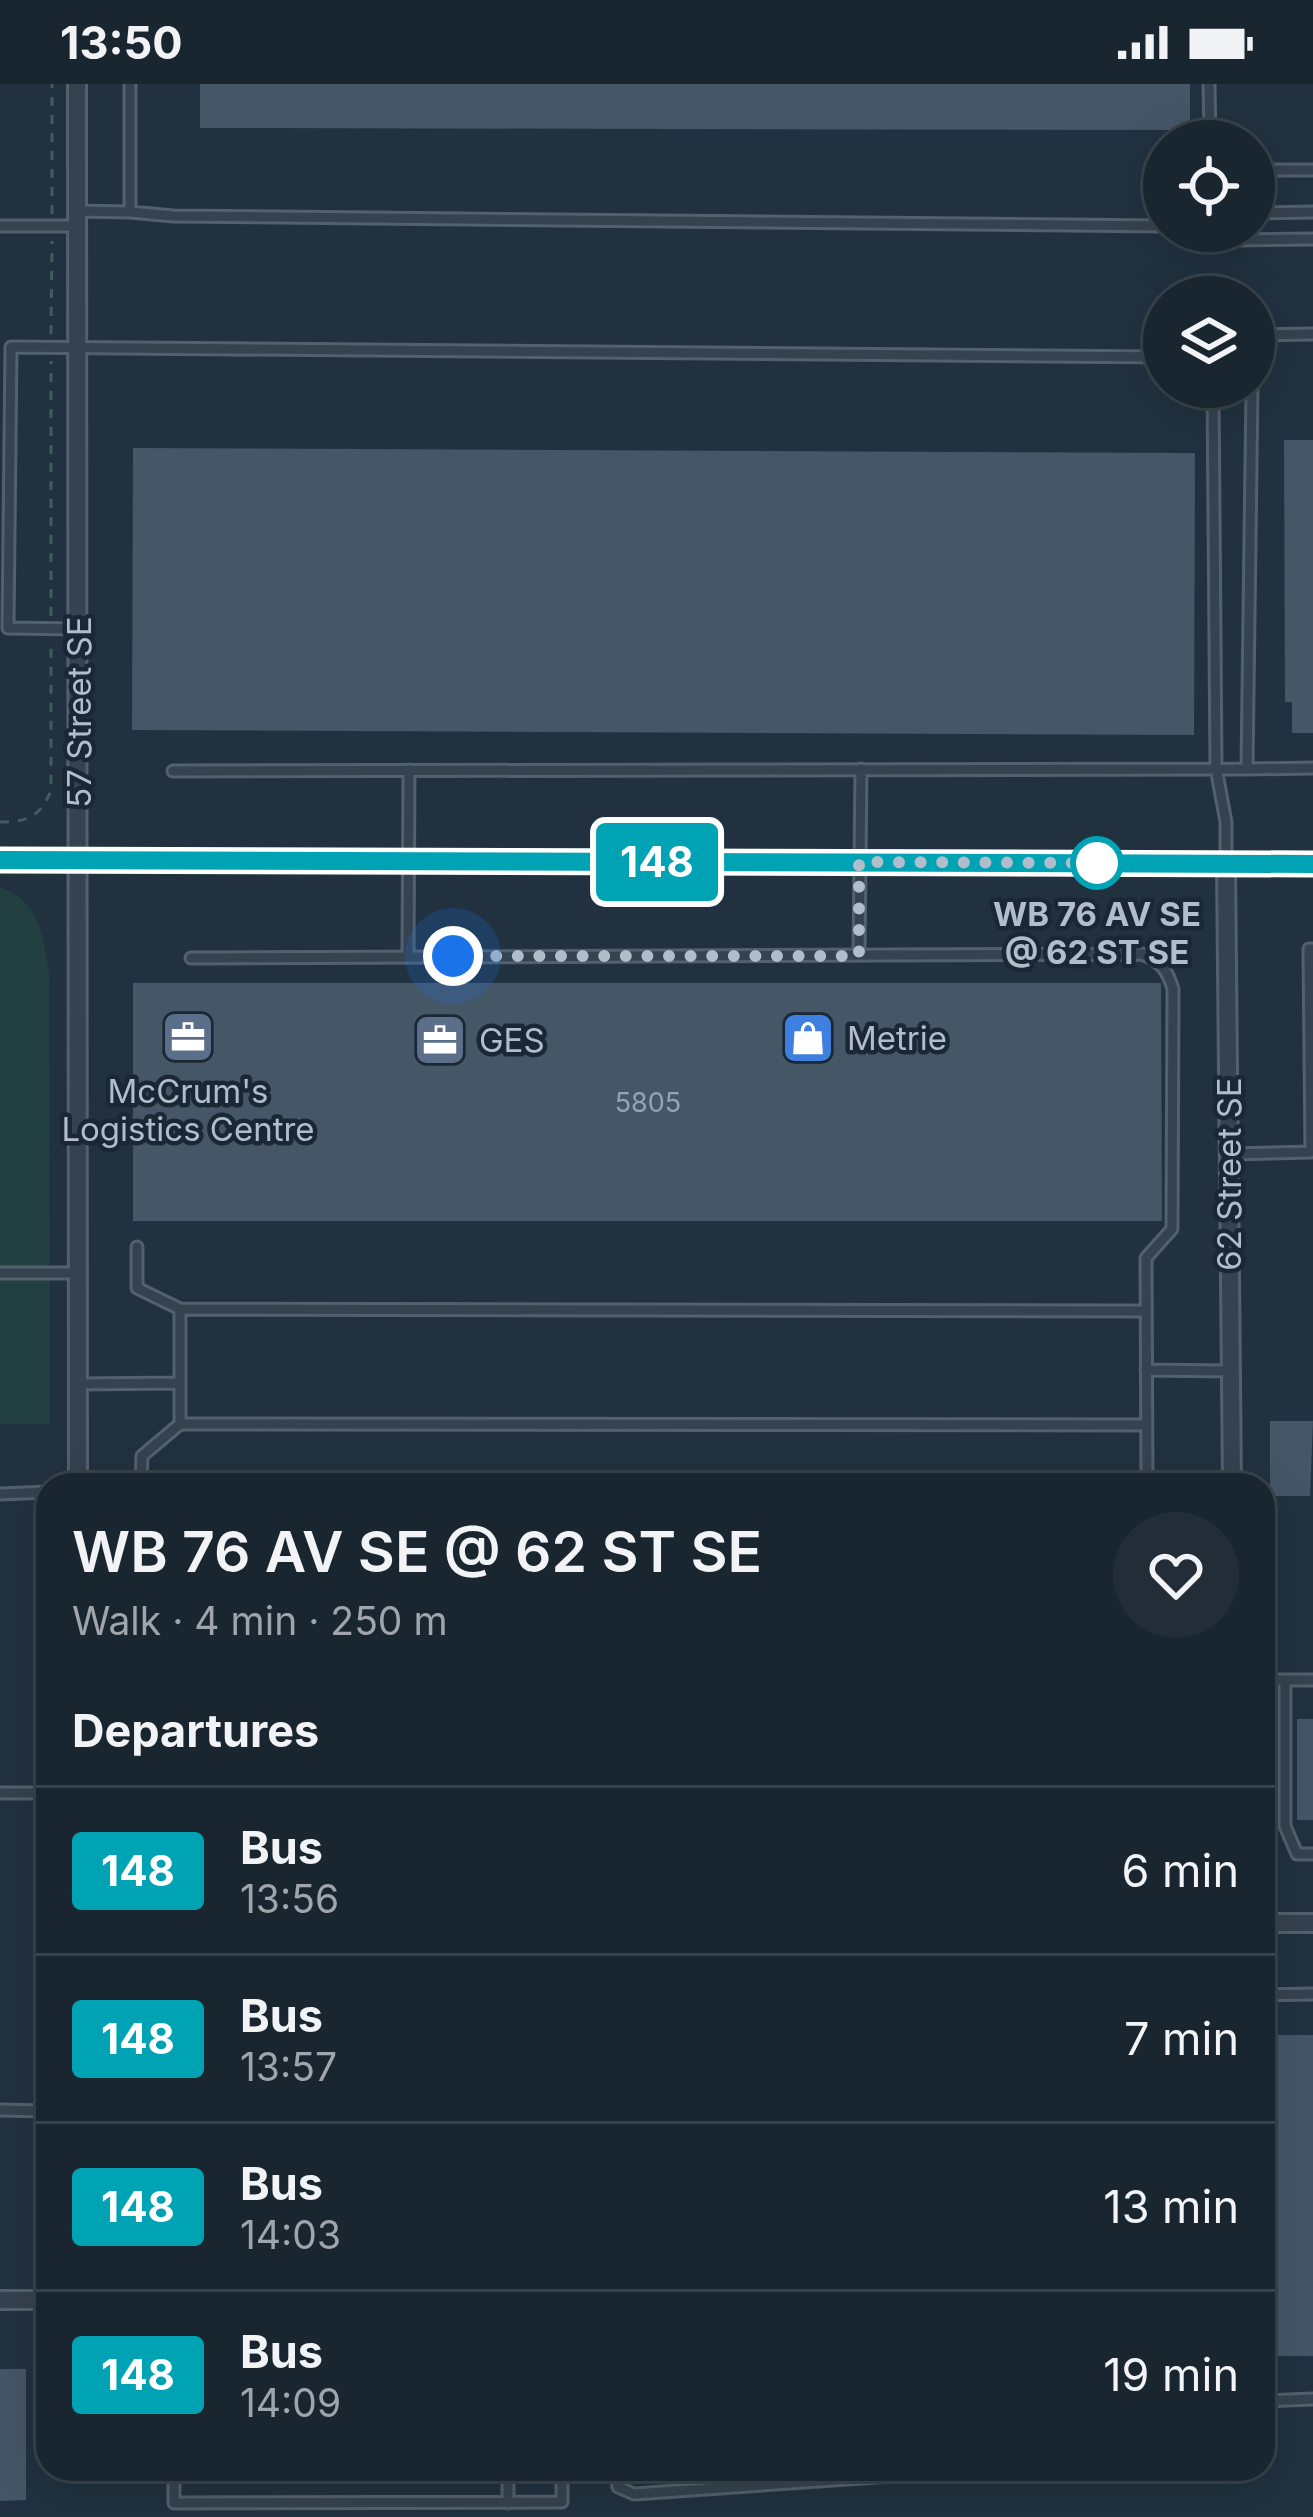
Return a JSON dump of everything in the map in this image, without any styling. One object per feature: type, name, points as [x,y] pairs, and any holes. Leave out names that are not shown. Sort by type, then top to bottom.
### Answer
[{"type":"street","name":"57 Street SE","points":[[77,84],[78,1473]]},
{"type":"street","points":[[0,860],[1313,864]]},
{"type":"street","name":"62 Street SE","points":[[1226,864],[1232,1473]]},
{"type":"street","points":[[1275,1923],[1313,1923]]},
{"type":"street","points":[[0,2300],[36,2300]]},
{"type":"lane","points":[[130,84],[130,212]]},
{"type":"lane","points":[[1209,84],[1210,120]]},
{"type":"lane","points":[[1275,170],[1313,170]]},
{"type":"lane","points":[[0,226],[52,226],[130,212],[1143,226]]},
{"type":"lane","points":[[1275,213],[1313,212]]},
{"type":"lane","points":[[1275,239],[1313,239]]},
{"type":"lane","points":[[1275,335],[1313,334]]},
{"type":"lane","points":[[79,629],[4,628],[6,346],[1143,357]]},
{"type":"lane","points":[[1213,408],[1216,768],[1226,822],[1226,864]]},
{"type":"lane","points":[[1247,769],[1252,408]]},
{"type":"lane","points":[[173,771],[1313,768]]},
{"type":"lane","points":[[859,956],[861,769]]},
{"type":"lane","points":[[408,957],[409,770]]},
{"type":"lane","points":[[1229,1154],[1312,1152],[1309,949],[1313,949]]},
{"type":"lane","points":[[190,958],[1142,954],[1157,960],[1167,970],[1173,989],[1172,1228],[1146,1258],[1147,1473]]},
{"type":"lane","points":[[137,1247],[137,1288],[180,1309],[1147,1311]]},
{"type":"lane","points":[[0,1273],[78,1273]]},
{"type":"lane","points":[[180,1309],[180,1424]]},
{"type":"lane","points":[[1146,1370],[1231,1371]]},
{"type":"lane","points":[[78,1384],[180,1383]]},
{"type":"lane","points":[[141,1473],[142,1456],[180,1424],[1146,1425]]},
{"type":"lane","points":[[0,1494],[36,1492]]},
{"type":"lane","points":[[1275,1680],[1313,1680]]},
{"type":"lane","points":[[1285,1680],[1285,1826],[1297,1854],[1313,1854]]},
{"type":"lane","points":[[0,1793],[36,1792]]},
{"type":"lane","points":[[1275,1995],[1313,1994]]},
{"type":"lane","points":[[0,2110],[36,2110]]},
{"type":"lane","points":[[1275,2401],[1313,2399]]},
{"type":"lane","points":[[174,2481],[174,2503],[562,2502],[562,2481]]},
{"type":"lane","points":[[508,2481],[508,2503]]},
{"type":"lane","points":[[616,2481],[617,2488],[634,2494],[820,2481]]},
{"type":"path","points":[[0,821],[26,821],[41,811],[51,790],[52,84]]},
{"type":"green space","points":[[0,887],[32,911],[49,973],[50,1424],[0,1424]]},
{"type":"building","points":[[200,84],[1190,84],[1190,120],[1143,120],[1143,130],[200,128]]},
{"type":"building","points":[[1284,440],[1313,440],[1313,733],[1292,733],[1292,702],[1285,702]]},
{"type":"building","points":[[133,448],[1195,453],[1194,735],[132,730]]},
{"type":"building","points":[[133,983],[1161,983],[1162,1221],[133,1221]]},
{"type":"building","points":[[1270,1421],[1313,1421],[1310,1496],[1275,1496],[1275,1473],[1270,1473]]},
{"type":"building","points":[[1297,1719],[1313,1719],[1313,1820],[1297,1820]]},
{"type":"building","points":[[1275,2035],[1313,2035],[1313,2356],[1275,2356]]},
{"type":"building","points":[[0,2369],[26,2369],[26,2500],[0,2501]]},
{"type":"bus line","name":"148","points":[[0,860],[1313,864]]},
{"type":"place","name":"WB 76 AV SE @ 62 ST SE","points":[[1097,863]]},
{"type":"place","name":"McCrum's Logistics Centre","points":[[188,1037]]},
{"type":"place","name":"Metrie","points":[[808,1038]]},
{"type":"place","name":"GES","points":[[440,1040]]},
{"type":"route","points":[[453,956],[859,956],[859,862],[1097,863]]}]
